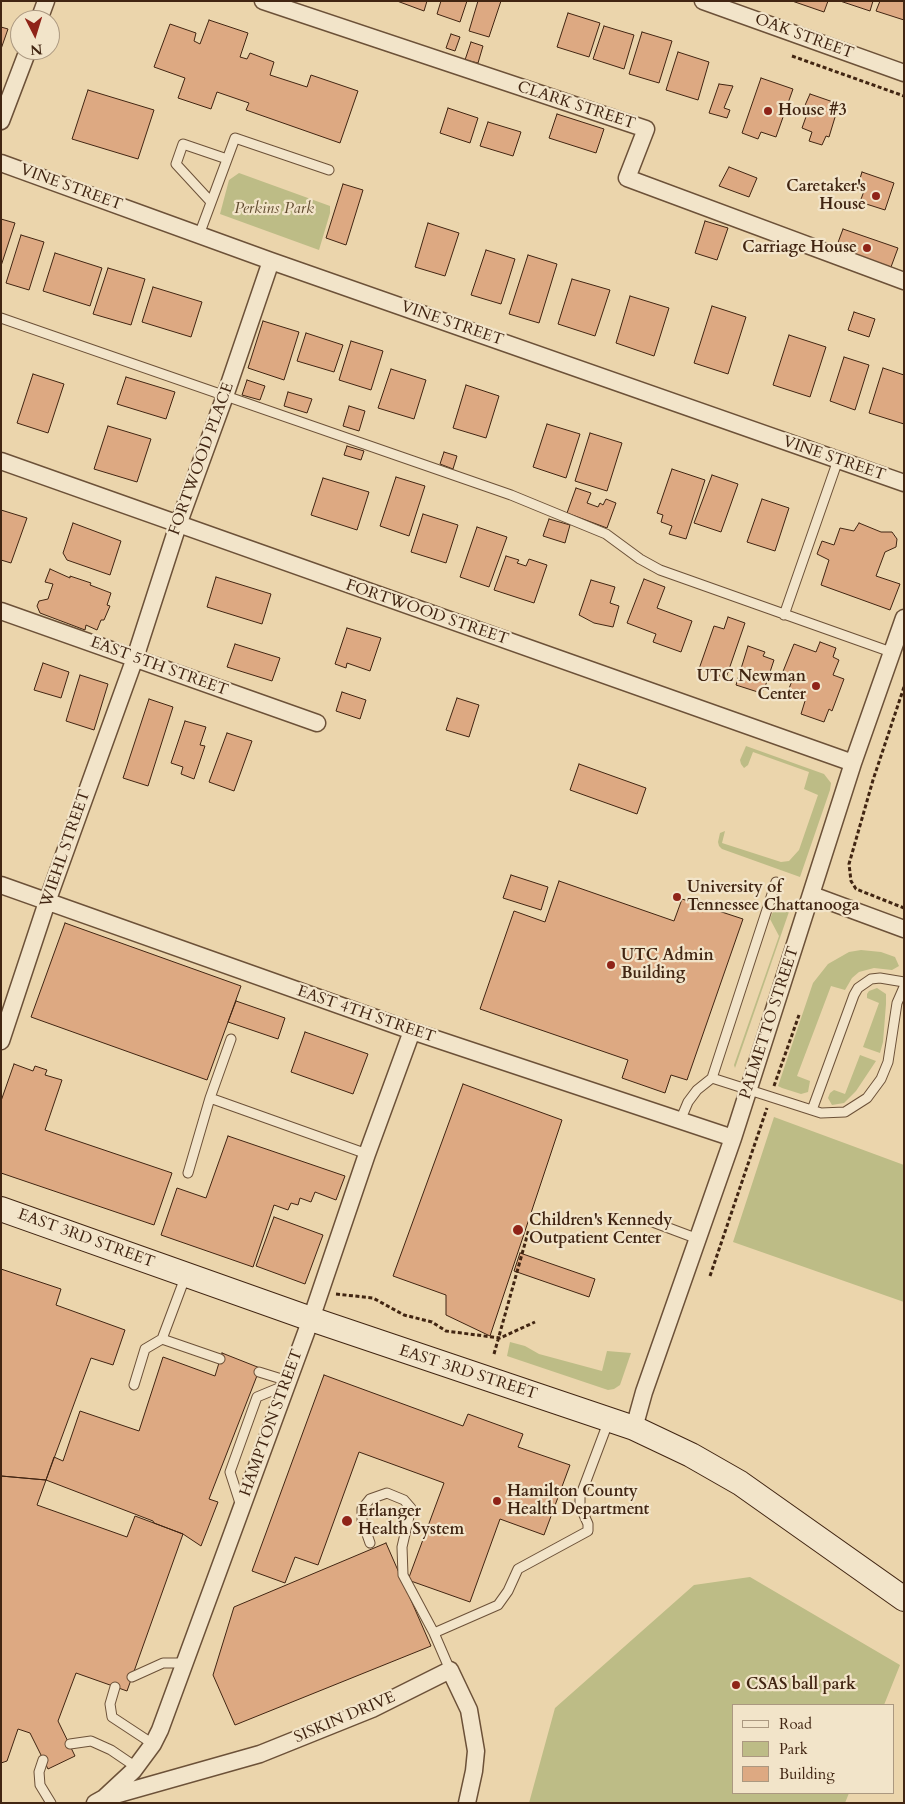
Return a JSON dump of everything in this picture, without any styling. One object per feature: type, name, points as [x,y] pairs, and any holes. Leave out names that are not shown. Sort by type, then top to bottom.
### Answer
[{"type":"main road","name":"EAST 3RD STREET","points":[[1,1209],[310,1319],[634,1428],[691,1455],[740,1482],[904,1599]]},
{"type":"street","name":"CLARK STREET","points":[[263,1],[646,129],[627,178],[904,281]]},
{"type":"street","name":"OAK STREET","points":[[703,1],[904,73]]},
{"type":"street","points":[[1,121],[24,60]]},
{"type":"street","name":"VINE STREET","points":[[1,162],[271,261],[904,483]]},
{"type":"street","name":"FORTWOOD PLACE","points":[[135,658],[178,525],[271,261]]},
{"type":"street","name":"FORTWOOD STREET","points":[[1,461],[853,763]]},
{"type":"street","name":"EAST 5TH STREET","points":[[1,611],[317,723]]},
{"type":"street","name":"PALMETTO STREET","points":[[634,1428],[644,1392],[733,1138],[853,763],[904,618]]},
{"type":"street","name":"WIEHL STREET","points":[[1,1041],[47,902],[135,658]]},
{"type":"street","name":"EAST 4TH STREET","points":[[1,885],[412,1031],[733,1138]]},
{"type":"street","points":[[812,895],[904,929]]},
{"type":"street","name":"HAMPTON STREET","points":[[100,1800],[136,1767],[153,1744],[160,1730],[287,1383],[366,1154],[412,1031]]},
{"type":"street","points":[[450,1670],[469,1710],[476,1750],[474,1771],[467,1803]]},
{"type":"street","name":"SISKIN DRIVE","points":[[100,1800],[260,1754],[372,1709],[450,1670]]},
{"type":"lane","points":[[200,235],[235,138],[329,170]]},
{"type":"lane","points":[[211,202],[176,164],[183,144],[227,159]]},
{"type":"lane","points":[[1,318],[511,495],[606,534],[660,570],[891,652]]},
{"type":"lane","points":[[784,615],[838,460]]},
{"type":"lane","points":[[680,1121],[688,1102],[697,1090],[712,1078],[776,882]]},
{"type":"lane","points":[[812,1110],[858,988],[870,980],[880,978],[904,982]]},
{"type":"lane","points":[[712,1078],[821,1113],[845,1112],[867,1098],[881,1079],[888,1062],[897,1003],[904,986]]},
{"type":"lane","points":[[188,1173],[210,1098],[231,1039]]},
{"type":"lane","points":[[210,1098],[366,1154]]},
{"type":"lane","points":[[650,1221],[698,1238]]},
{"type":"lane","points":[[134,1385],[145,1349],[162,1339],[186,1275]]},
{"type":"lane","points":[[162,1339],[220,1358]]},
{"type":"lane","points":[[259,1372],[287,1383]]},
{"type":"lane","points":[[241,1508],[230,1472],[257,1397],[287,1383]]},
{"type":"lane","points":[[434,1633],[498,1605],[508,1591],[518,1569],[588,1531],[588,1524],[580,1506],[580,1497],[609,1419]]},
{"type":"lane","points":[[370,1543],[362,1520],[362,1509],[370,1499],[387,1493],[404,1500],[411,1508],[402,1547],[403,1576],[434,1633],[450,1670]]},
{"type":"lane","points":[[132,1677],[163,1663],[184,1663]]},
{"type":"lane","points":[[115,1687],[110,1704],[112,1717],[153,1744]]},
{"type":"lane","points":[[70,1744],[91,1741],[111,1750],[136,1767]]},
{"type":"lane","points":[[43,1760],[39,1772],[40,1785],[51,1803]]},
{"type":"path","points":[[792,56],[904,96]]},
{"type":"path","points":[[904,687],[876,770],[849,864],[851,881],[856,889],[904,908]]},
{"type":"path","points":[[710,1276],[799,1015]]},
{"type":"path","points":[[494,1354],[529,1229]]},
{"type":"path","points":[[335,1294],[373,1298],[404,1315],[432,1322],[446,1331],[500,1338],[536,1322]]},
{"type":"green space","name":"Perkins Park","points":[[239,173],[330,206],[330,213],[319,250],[220,214],[229,180]]},
{"type":"green space","points":[[746,746],[824,774],[831,783],[800,877],[722,849],[719,846],[720,833],[725,831],[722,843],[781,862],[789,861],[799,850],[818,795],[804,789],[809,772],[753,752],[748,765],[744,768],[740,760]]},
{"type":"green space","points":[[778,899],[792,903],[735,1068],[734,1065],[779,936],[770,919]]},
{"type":"green space","points":[[861,950],[881,952],[895,957],[899,966],[892,970],[874,968],[859,972],[852,978],[845,990],[831,986],[797,1076],[810,1081],[808,1092],[801,1094],[778,1086],[813,983],[828,964],[849,952]]},
{"type":"green space","points":[[877,988],[886,994],[883,1042],[880,1053],[863,1047],[879,1003],[867,998],[867,994],[869,991]]},
{"type":"green space","points":[[860,1055],[876,1061],[856,1091],[844,1103],[832,1105],[828,1098],[830,1093],[834,1090],[845,1094]]},
{"type":"green space","points":[[774,1117],[904,1165],[904,1302],[733,1242]]},
{"type":"green space","points":[[510,1342],[525,1346],[539,1354],[602,1371],[607,1351],[631,1353],[620,1385],[608,1390],[507,1356]]},
{"type":"green space","name":"CSAS ball park","points":[[750,1577],[900,1665],[884,1704],[732,1704],[732,1794],[849,1794],[845,1803],[529,1803],[555,1708],[694,1585]]},
{"type":"building","points":[[397,1],[427,1],[424,11]]},
{"type":"building","points":[[441,1],[467,1],[460,22],[437,14]]},
{"type":"building","points":[[478,1],[501,1],[489,37],[469,31]]},
{"type":"building","points":[[792,1],[828,1],[824,12]]},
{"type":"building","points":[[840,1],[873,1],[870,11]]},
{"type":"building","points":[[880,1],[904,1],[904,20],[876,11]]},
{"type":"building","points":[[568,13],[600,23],[589,57],[557,47]]},
{"type":"building","points":[[209,20],[248,33],[240,57],[247,59],[250,53],[274,62],[270,75],[307,87],[311,75],[358,91],[340,143],[246,110],[249,103],[217,92],[211,109],[178,98],[185,78],[154,67],[170,24],[196,33],[194,41],[200,44]]},
{"type":"building","points":[[604,26],[634,35],[624,69],[593,59]]},
{"type":"building","points":[[1,27],[8,29],[1,49]]},
{"type":"building","points":[[642,32],[672,41],[659,83],[629,74]]},
{"type":"building","points":[[451,34],[460,37],[455,51],[446,48]]},
{"type":"building","points":[[471,42],[483,46],[478,63],[465,60]]},
{"type":"building","points":[[678,52],[709,62],[698,100],[666,90]]},
{"type":"building","name":"House #3","points":[[761,78],[793,89],[776,137],[761,132],[758,139],[742,133]]},
{"type":"building","points":[[719,84],[733,86],[724,108],[730,110],[727,118],[709,113]]},
{"type":"building","points":[[88,90],[154,110],[138,159],[72,139]]},
{"type":"building","points":[[810,94],[839,104],[829,137],[826,136],[822,145],[809,141],[812,132],[802,128],[807,114],[802,112]]},
{"type":"building","points":[[448,108],[478,118],[470,143],[440,133]]},
{"type":"building","points":[[557,114],[604,129],[596,153],[549,138]]},
{"type":"building","points":[[488,122],[521,132],[513,156],[480,146]]},
{"type":"building","points":[[729,167],[757,178],[749,197],[719,186]]},
{"type":"building","name":"Caretaker's House","points":[[862,172],[894,183],[885,210],[860,202],[864,191],[857,188]]},
{"type":"building","points":[[343,184],[363,190],[346,245],[326,238]]},
{"type":"building","points":[[1,219],[15,223],[1,266]]},
{"type":"building","points":[[705,221],[728,228],[717,260],[695,253]]},
{"type":"building","points":[[428,223],[459,233],[445,276],[415,267]]},
{"type":"building","name":"Carriage House","points":[[843,229],[898,248],[891,267],[836,248]]},
{"type":"building","points":[[21,235],[44,242],[29,290],[6,283]]},
{"type":"building","points":[[486,250],[515,259],[501,304],[471,295]]},
{"type":"building","points":[[55,253],[102,268],[90,306],[43,291]]},
{"type":"building","points":[[528,255],[557,264],[539,323],[509,314]]},
{"type":"building","points":[[108,268],[145,279],[131,325],[93,314]]},
{"type":"building","points":[[572,279],[610,290],[595,336],[558,324]]},
{"type":"building","points":[[153,287],[202,302],[191,337],[142,322]]},
{"type":"building","points":[[630,296],[669,308],[654,356],[616,343]]},
{"type":"building","points":[[712,306],[746,317],[728,374],[694,363]]},
{"type":"building","points":[[854,312],[875,319],[869,337],[848,330]]},
{"type":"building","points":[[263,321],[299,332],[284,380],[248,368]]},
{"type":"building","points":[[306,333],[343,345],[334,372],[297,361]]},
{"type":"building","points":[[789,335],[826,347],[810,397],[773,385]]},
{"type":"building","points":[[351,341],[383,351],[371,390],[339,380]]},
{"type":"building","points":[[844,357],[869,365],[855,410],[830,401]]},
{"type":"building","points":[[883,368],[904,375],[904,424],[869,413]]},
{"type":"building","points":[[391,369],[426,380],[414,419],[378,408]]},
{"type":"building","points":[[33,374],[64,384],[48,433],[17,423]]},
{"type":"building","points":[[126,377],[175,392],[166,419],[117,404]]},
{"type":"building","points":[[247,380],[265,386],[260,400],[242,395]]},
{"type":"building","points":[[466,385],[499,396],[486,438],[453,428]]},
{"type":"building","points":[[288,392],[312,399],[307,413],[284,406]]},
{"type":"building","points":[[349,406],[365,411],[359,431],[343,426]]},
{"type":"building","points":[[547,424],[580,434],[566,478],[533,467]]},
{"type":"building","points":[[108,426],[151,439],[137,482],[94,469]]},
{"type":"building","points":[[590,433],[622,443],[607,491],[575,481]]},
{"type":"building","points":[[347,446],[364,451],[361,460],[344,455]]},
{"type":"building","points":[[444,452],[457,456],[453,469],[440,464]]},
{"type":"building","points":[[672,469],[705,480],[686,539],[669,534],[672,526],[661,522],[663,515],[657,513]]},
{"type":"building","points":[[712,475],[738,484],[721,532],[694,523]]},
{"type":"building","points":[[396,477],[425,486],[409,536],[380,526]]},
{"type":"building","points":[[323,478],[369,492],[357,530],[311,515]]},
{"type":"building","points":[[576,488],[591,493],[587,503],[598,507],[600,503],[603,505],[606,499],[616,503],[607,528],[567,513]]},
{"type":"building","points":[[762,499],[789,508],[775,551],[747,542]]},
{"type":"building","points":[[1,510],[27,518],[11,563],[1,560]]},
{"type":"building","points":[[423,514],[458,525],[446,563],[411,552]]},
{"type":"building","points":[[549,519],[570,525],[565,543],[543,536]]},
{"type":"building","points":[[73,523],[121,541],[110,575],[67,560],[63,553]]},
{"type":"building","points":[[859,523],[881,532],[892,532],[897,539],[896,547],[885,552],[876,576],[900,584],[890,610],[821,585],[829,560],[817,554],[822,541],[834,545],[840,528],[854,531]]},
{"type":"building","points":[[477,527],[507,537],[489,587],[460,577]]},
{"type":"building","points":[[506,556],[519,560],[517,563],[526,566],[529,559],[547,565],[534,603],[494,590]]},
{"type":"building","points":[[50,569],[70,578],[70,576],[91,583],[90,585],[111,593],[107,605],[110,606],[97,630],[86,625],[85,630],[40,613],[37,606],[39,601],[48,599],[53,584],[45,582]]},
{"type":"building","points":[[216,577],[271,594],[262,624],[207,607]]},
{"type":"building","points":[[644,579],[665,587],[657,608],[692,621],[681,652],[653,642],[656,634],[627,623]]},
{"type":"building","points":[[591,580],[615,587],[610,603],[619,606],[613,627],[594,623],[579,615]]},
{"type":"building","points":[[728,617],[745,623],[726,678],[699,669],[714,626],[724,629]]},
{"type":"building","points":[[347,628],[381,638],[370,671],[347,663],[346,668],[335,664]]},
{"type":"building","name":"UTC Newman Center","points":[[820,642],[836,648],[833,657],[839,660],[833,675],[844,679],[832,711],[829,709],[824,722],[801,714],[805,701],[787,694],[793,678],[782,674],[794,644],[816,652]]},
{"type":"building","points":[[235,644],[280,658],[272,681],[227,667]]},
{"type":"building","points":[[748,646],[765,652],[763,656],[774,660],[764,690],[761,693],[736,685]]},
{"type":"building","points":[[43,663],[69,672],[61,698],[34,690]]},
{"type":"building","points":[[80,675],[108,684],[94,730],[66,721]]},
{"type":"building","points":[[342,692],[366,700],[360,719],[336,711]]},
{"type":"building","points":[[457,698],[479,705],[469,737],[446,730]]},
{"type":"building","points":[[149,699],[173,707],[148,786],[123,778]]},
{"type":"building","points":[[185,721],[206,727],[200,745],[205,746],[194,779],[181,774],[183,767],[171,763]]},
{"type":"building","points":[[227,733],[252,741],[234,791],[209,782]]},
{"type":"building","points":[[579,764],[646,788],[637,814],[570,790]]},
{"type":"building","points":[[511,875],[548,887],[541,910],[503,898]]},
{"type":"building","name":"UTC Admin Building","points":[[559,881],[674,921],[682,899],[743,919],[687,1080],[671,1075],[665,1093],[622,1078],[628,1060],[480,1009],[514,911],[545,922]]},
{"type":"building","points":[[65,923],[241,986],[207,1080],[31,1017]]},
{"type":"building","points":[[236,1001],[285,1018],[278,1039],[228,1022]]},
{"type":"building","points":[[305,1032],[368,1054],[353,1094],[291,1072]]},
{"type":"building","points":[[14,1064],[33,1071],[35,1066],[47,1070],[45,1075],[62,1080],[45,1130],[172,1173],[154,1225],[1,1173],[1,1101]]},
{"type":"building","points":[[463,1084],[562,1120],[490,1336],[446,1315],[446,1295],[393,1276]]},
{"type":"building","points":[[228,1136],[345,1176],[336,1200],[315,1192],[311,1202],[300,1198],[298,1205],[291,1203],[288,1210],[274,1205],[253,1267],[161,1235],[177,1188],[206,1198]]},
{"type":"building","points":[[274,1217],[323,1235],[305,1284],[256,1266]]},
{"type":"building","points":[[520,1253],[595,1279],[589,1297],[514,1271]]},
{"type":"building","points":[[1,1269],[61,1289],[56,1305],[125,1330],[113,1365],[91,1358],[46,1480],[1,1476]]},
{"type":"building","points":[[222,1353],[260,1368],[209,1499],[218,1502],[201,1546],[183,1534],[153,1521],[46,1480],[54,1457],[63,1461],[80,1411],[139,1431],[163,1357],[215,1376]]},
{"type":"building","name":"Hamilton County Health Department","points":[[324,1375],[463,1426],[468,1414],[523,1434],[518,1447],[570,1465],[544,1535],[500,1519],[470,1602],[408,1580],[444,1483],[359,1452],[318,1565],[295,1557],[285,1583],[252,1571]]},
{"type":"building","points":[[1,1476],[46,1480],[37,1505],[127,1537],[135,1516],[183,1534],[127,1691],[76,1673],[58,1721],[75,1756],[48,1769],[30,1733],[18,1729],[7,1761],[1,1763]]},
{"type":"building","points":[[386,1543],[431,1646],[235,1725],[213,1675],[234,1607]]},
{"type":"place","name":"House #3","points":[[768,111]]},
{"type":"place","name":"Caretaker's House","points":[[876,196]]},
{"type":"place","name":"Carriage House","points":[[867,248]]},
{"type":"place","name":"UTC Newman Center","points":[[816,686]]},
{"type":"place","name":"University of Tennessee Chattanooga","points":[[677,897]]},
{"type":"place","name":"UTC Admin Building","points":[[611,965]]},
{"type":"place","name":"Children's Kennedy Outpatient Center","points":[[518,1230]]},
{"type":"place","name":"Hamilton County Health Department","points":[[497,1501]]},
{"type":"place","name":"Erlanger Health System","points":[[347,1521]]},
{"type":"place","name":"CSAS ball park","points":[[736,1685]]}]
